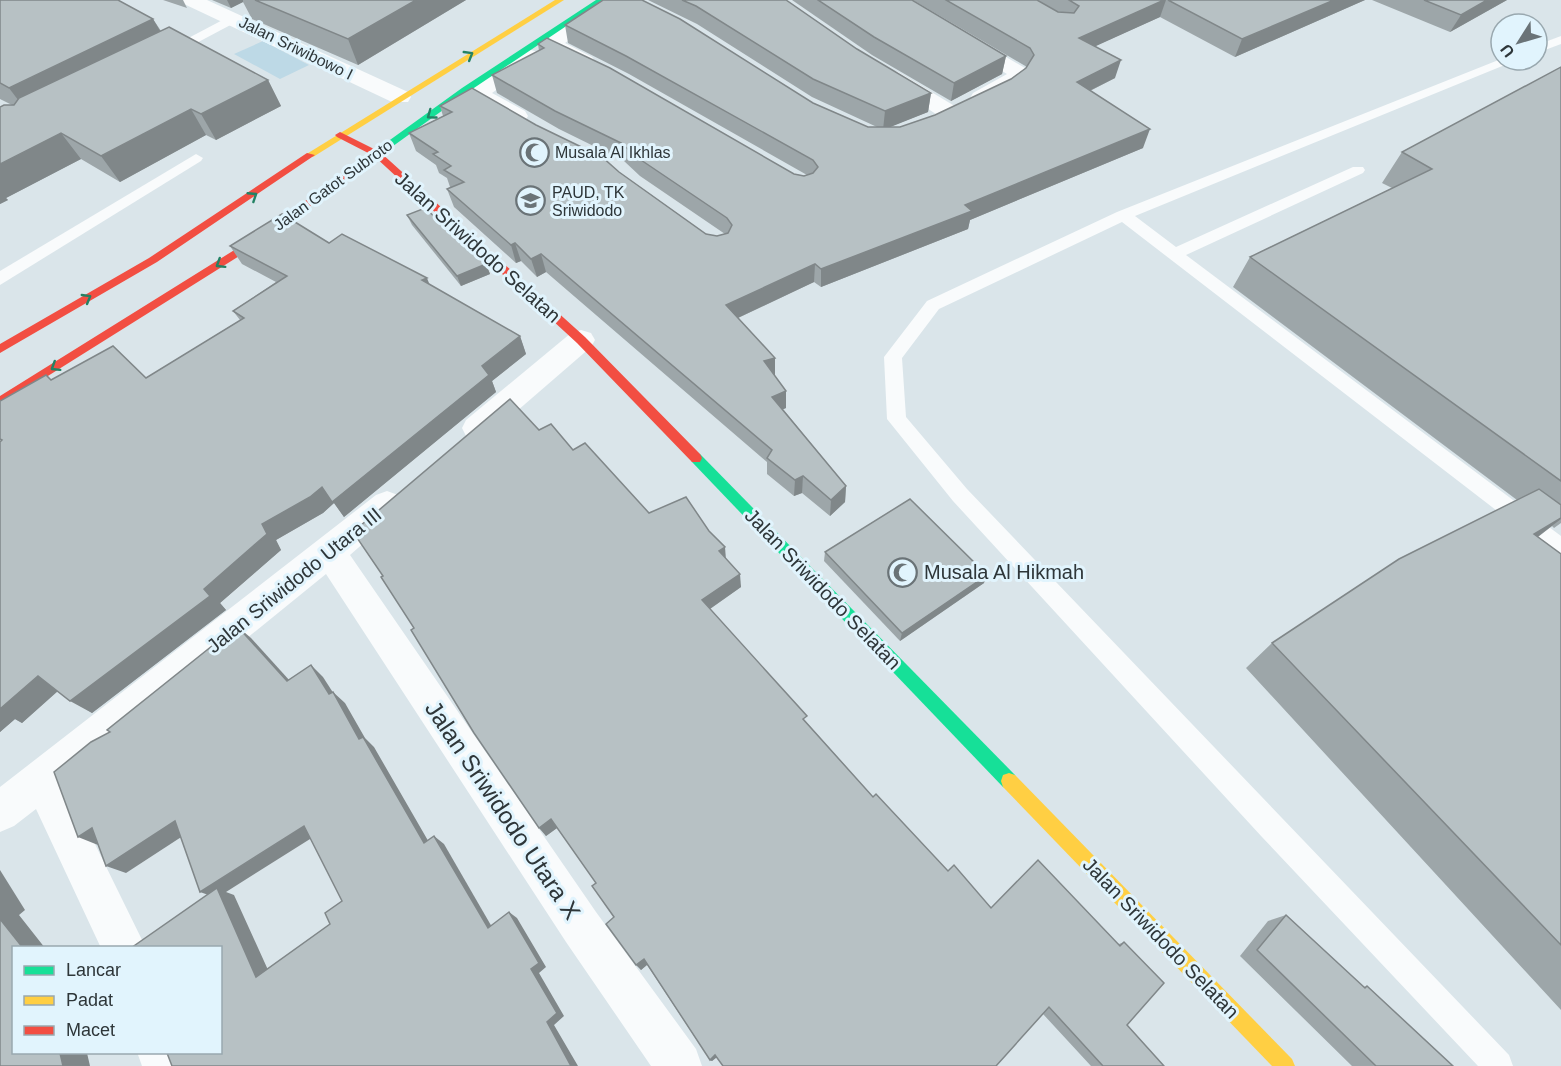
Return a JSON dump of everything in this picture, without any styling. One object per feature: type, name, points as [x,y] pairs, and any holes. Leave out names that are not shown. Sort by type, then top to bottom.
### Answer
[{"type":"street","name":"Jalan Sriwibowo I","points":[[191,0],[234,18],[400,98]]},
{"type":"street","name":"Jalan Gatot Subroto","points":[[0,349],[162,254],[340,135],[560,0]]},
{"type":"street","name":"Jalan Gatot Subroto","points":[[0,402],[248,246],[465,90],[602,0]]},
{"type":"street","points":[[535,126],[480,94],[616,0]]},
{"type":"street","points":[[873,66],[941,117],[1015,80],[1018,72],[895,0]]},
{"type":"street","points":[[234,18],[254,6]]},
{"type":"street","points":[[550,44],[601,69]]},
{"type":"street","name":"Jalan Sriwidodo Selatan","points":[[340,135],[377,154],[581,340],[1286,1066]]},
{"type":"street","points":[[458,445],[581,340]]},
{"type":"street","name":"Jalan Sriwidodo Utara III","points":[[0,812],[330,552],[412,483]]},
{"type":"street","name":"Jalan Sriwidodo Utara X","points":[[330,552],[580,927],[679,1066]]},
{"type":"street","points":[[42,779],[123,946]]},
{"type":"lane","points":[[156,60],[234,18]]},
{"type":"lane","points":[[1489,68],[1123,215],[933,305],[893,357],[897,419],[960,495],[1270,828],[1498,1066]]},
{"type":"lane","points":[[0,279],[196,158]]},
{"type":"lane","points":[[1174,254],[1358,170]]},
{"type":"lane","points":[[1123,215],[1561,548]]},
{"type":"shaded area","points":[[263,41],[309,65],[280,79],[234,54]]},
{"type":"building","points":[[0,0],[118,0],[153,19],[9,88],[0,83]]},
{"type":"building","points":[[255,0],[416,0],[348,39]]},
{"type":"building","points":[[603,0],[642,0],[680,19],[813,103],[868,127],[900,127],[935,115],[1011,79],[1026,68],[1034,55],[1030,48],[946,0],[1037,0],[1058,12],[1074,13],[1079,6],[1069,0],[1164,0],[1079,38],[1121,60],[1077,82],[1150,129],[965,205],[972,211],[821,269],[815,264],[726,305],[775,358],[764,361],[786,391],[772,397],[846,486],[831,500],[803,476],[795,480],[767,458],[772,450],[541,254],[531,259],[515,243],[511,245],[447,189],[464,182],[444,170],[451,166],[433,154],[438,152],[409,133],[452,112],[440,106],[472,88],[536,125],[602,157],[619,172],[706,234],[717,236],[728,233],[732,225],[727,218],[638,158],[621,143],[555,111],[492,75],[544,48],[538,44],[547,38],[610,68],[794,174],[804,176],[813,173],[818,167],[813,160],[626,56],[565,25]]},
{"type":"building","points":[[682,0],[786,0],[857,49],[931,93],[885,111],[813,79],[696,6]]},
{"type":"building","points":[[818,0],[912,0],[1006,56],[954,83],[874,37]]},
{"type":"building","points":[[1168,0],[1334,0],[1242,39]]},
{"type":"building","points":[[1424,0],[1487,0],[1461,15]]},
{"type":"building","points":[[169,27],[268,80],[201,114],[191,109],[101,156],[61,133],[0,164],[0,107],[14,105],[19,98]]},
{"type":"building","points":[[1561,67],[1561,481],[1250,257],[1432,169],[1402,152]]},
{"type":"building","points":[[425,208],[486,264],[457,276],[407,215]]},
{"type":"building","points":[[282,214],[329,243],[342,234],[427,278],[422,280],[520,336],[482,366],[489,375],[332,502],[322,487],[310,497],[262,524],[267,534],[204,589],[210,596],[70,701],[38,676],[0,709],[0,442],[2,440],[0,439],[0,401],[46,375],[51,380],[113,346],[146,378],[244,318],[233,311],[287,276],[230,246]]},
{"type":"building","points":[[510,399],[539,430],[551,424],[573,450],[585,443],[649,513],[686,497],[709,531],[725,547],[719,551],[740,574],[702,600],[807,716],[803,719],[873,797],[876,794],[948,871],[954,865],[991,908],[1038,860],[1120,946],[1124,942],[1164,983],[1127,1025],[1164,1066],[1103,1066],[1049,1007],[996,1066],[723,1066],[715,1055],[710,1060],[644,959],[636,965],[606,924],[614,917],[592,886],[596,883],[551,819],[539,828],[474,733],[411,630],[414,628],[381,577],[383,576],[353,532]]},
{"type":"building","points":[[1539,489],[1561,505],[1561,518],[1534,534],[1561,554],[1561,945],[1272,643],[1399,559]]},
{"type":"building","name":"Musala Al Hikmah","points":[[910,499],[987,575],[902,633],[825,552]]},
{"type":"building","points":[[237,626],[287,681],[311,665],[329,694],[333,692],[359,739],[363,737],[424,843],[434,836],[488,928],[509,912],[539,963],[531,969],[557,1013],[547,1022],[571,1066],[172,1066],[167,1054],[222,1054],[222,946],[134,946],[217,888],[256,977],[330,924],[325,913],[342,901],[304,826],[200,892],[175,821],[106,866],[92,828],[78,837],[54,772],[91,742],[110,732],[107,730]]},
{"type":"building","points":[[1286,915],[1453,1066],[1376,1066],[1257,950]]},
{"type":"building","points":[[0,919],[21,946],[12,946],[12,1054],[60,1054],[63,1066],[0,1066]]},
{"type":"traffic: fast","points":[[361,165],[465,90],[601,0]]},
{"type":"traffic: fast","points":[[696,458],[1009,781]]},
{"type":"traffic: slow","points":[[310,155],[560,0]]},
{"type":"traffic: slow","points":[[1009,781],[1285,1066]]},
{"type":"traffic: jam","points":[[340,135],[377,154],[581,340],[696,458]]},
{"type":"traffic: jam","points":[[0,349],[153,260],[310,155]]},
{"type":"traffic: jam","points":[[0,402],[248,246],[361,165]]},
{"type":"place","name":"Musala Al Ikhlas","points":[[534,152]]},
{"type":"place","name":"PAUD, TK Sriwidodo","points":[[531,201]]},
{"type":"place","name":"Musala Al Hikmah","points":[[903,572]]}]
